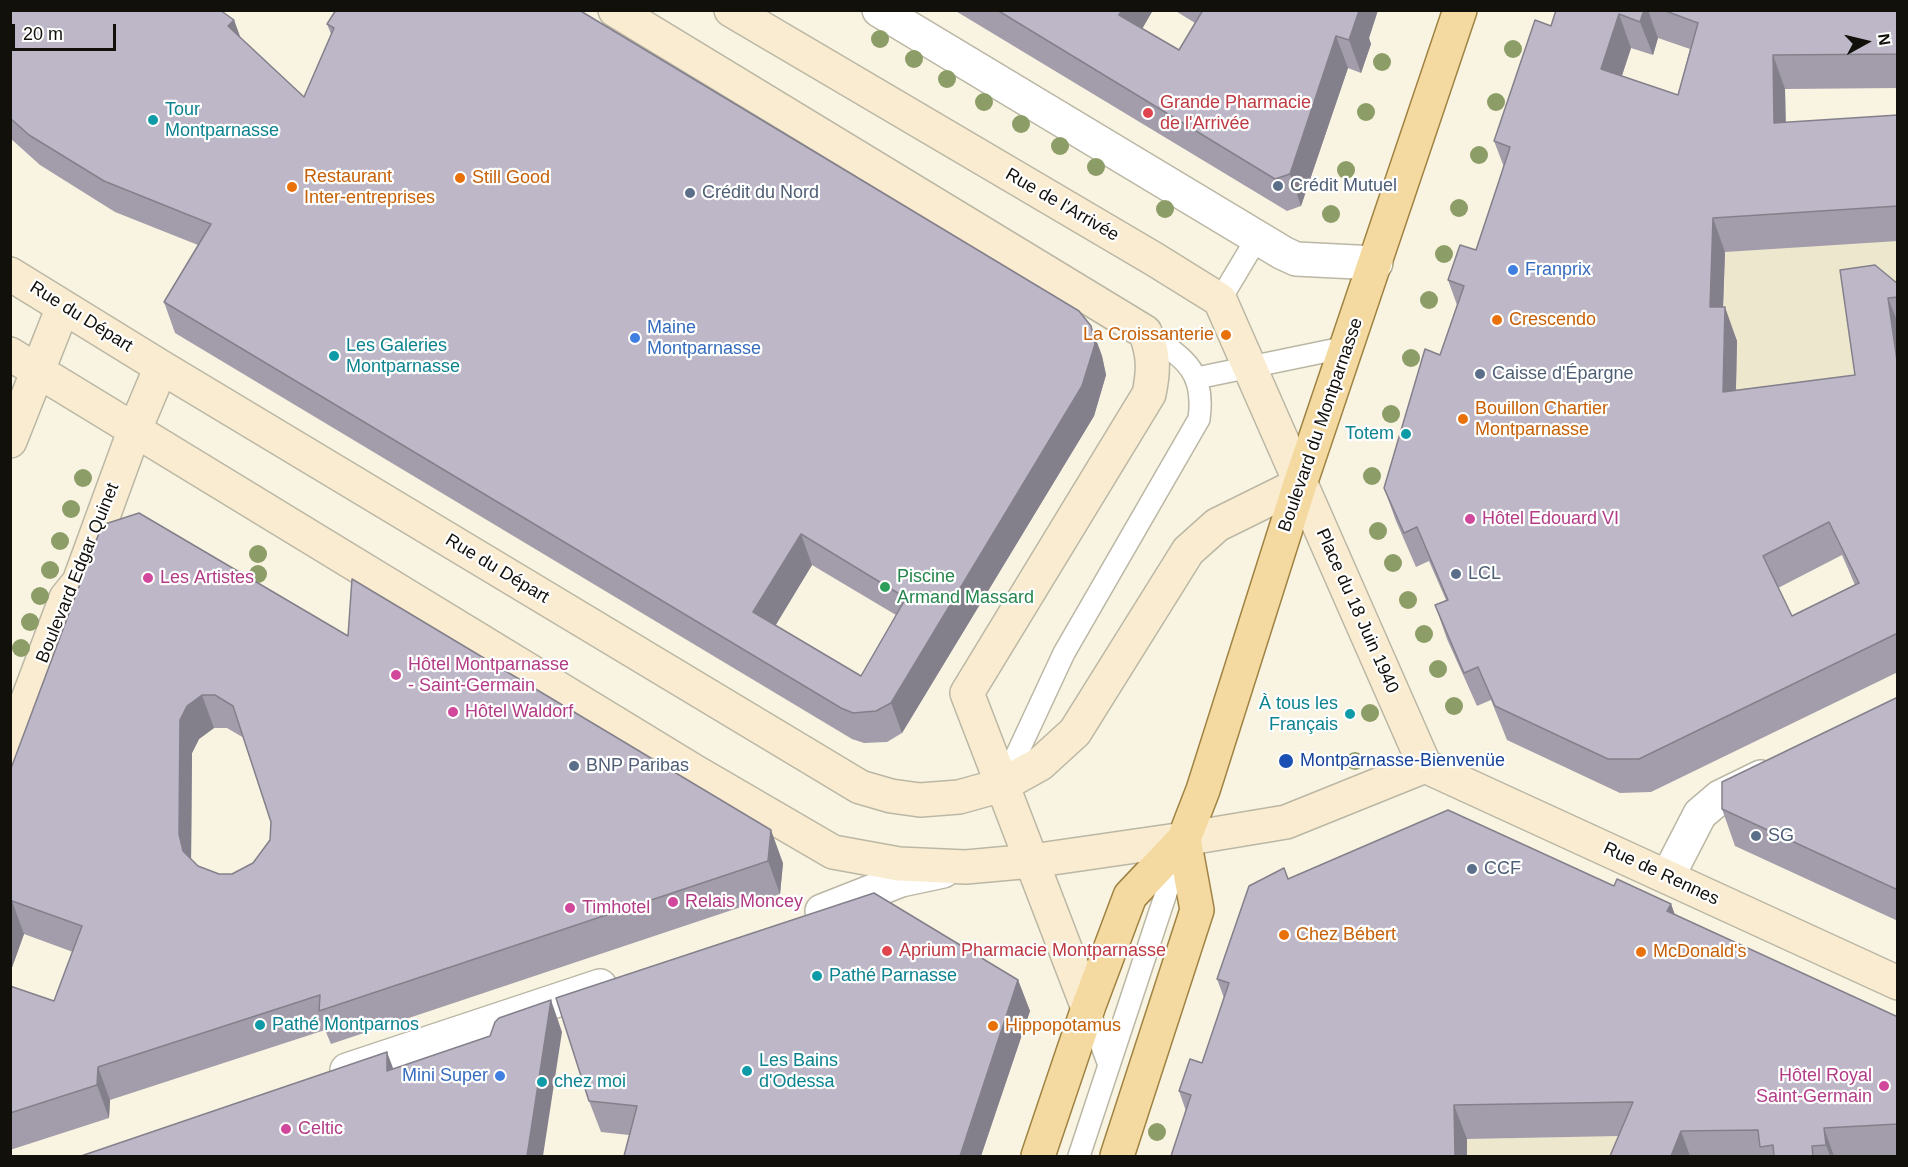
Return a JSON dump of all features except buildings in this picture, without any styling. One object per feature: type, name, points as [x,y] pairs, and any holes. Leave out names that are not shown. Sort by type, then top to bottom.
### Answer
[{"type":"main road","name":"Rue de l'Arrivée","points":[[731,10],[1220,300]]},
{"type":"main road","name":"Boulevard du Montparnasse","points":[[1038,1156],[1088,1008],[1130,896],[1184,839],[1203,790],[1300,484],[1460,10]]},
{"type":"main road","points":[[612,16],[1145,332],[1153,353],[1149,394],[968,693],[1088,1008]]},
{"type":"main road","name":"Rue du Départ","points":[[10,274],[860,787],[891,796],[921,800],[959,797],[1002,785]]},
{"type":"main road","points":[[1002,785],[1041,764],[1075,732],[1188,551],[1217,525],[1300,484],[1220,300]]},
{"type":"main road","points":[[10,441],[24,362],[63,307]]},
{"type":"main road","points":[[24,362],[694,771],[833,852],[899,864],[966,867],[1032,861],[1184,839],[1286,822],[1425,766]]},
{"type":"main road","name":"Boulevard Edgar Quinet","points":[[10,747],[66,598],[79,582],[135,429],[161,367]]},
{"type":"main road","name":"Place du 18 Juin 1940","points":[[1300,484],[1425,766]]},
{"type":"main road","name":"Rue de Rennes","points":[[1425,766],[1898,982]]},
{"type":"main road","points":[[1117,1156],[1197,910],[1184,839]]},
{"type":"street","points":[[879,10],[1296,260],[1376,263]]},
{"type":"street","points":[[1668,876],[1700,814],[1720,797],[1783,766]]},
{"type":"street","points":[[790,922],[847,903],[901,880],[966,867]]},
{"type":"street","points":[[315,1081],[632,975]]},
{"type":"lane","points":[[1220,300],[1257,238]]},
{"type":"lane","points":[[1002,785],[1064,653],[1199,419],[1202,399],[1197,378],[1183,358],[1145,332]]},
{"type":"lane","points":[[1197,378],[1347,347]]},
{"type":"lane","name":"Boulevard du Montparnasse","points":[[1079,1156],[1184,839]]},
{"type":"lane","points":[[1088,1008],[1110,1065]]},
{"type":"shaded area","points":[[1897,195],[1897,469],[1720,492],[1726,206]]},
{"type":"shaded area","points":[[1646,1135],[1898,1156],[1467,1156],[1467,1139]]},
{"type":"place","name":"Grande Pharmacie de l'Arrivée","points":[[1148,113]]},
{"type":"place","name":"Tour Montparnasse","points":[[153,120]]},
{"type":"place","name":"Still Good","points":[[460,178]]},
{"type":"place","name":"Crédit Mutuel","points":[[1278,186]]},
{"type":"place","name":"Restaurant Inter-entreprises","points":[[292,187]]},
{"type":"place","name":"Crédit du Nord","points":[[690,193]]},
{"type":"place","name":"Franprix","points":[[1513,270]]},
{"type":"place","name":"Crescendo","points":[[1497,320]]},
{"type":"place","name":"La Croissanterie","points":[[1226,335]]},
{"type":"place","name":"Maine Montparnasse","points":[[635,338]]},
{"type":"place","name":"Les Galeries Montparnasse","points":[[334,356]]},
{"type":"place","name":"Caisse d'Épargne","points":[[1480,374]]},
{"type":"place","name":"Bouillon Chartier Montparnasse","points":[[1463,419]]},
{"type":"place","name":"Totem","points":[[1406,434]]},
{"type":"place","name":"Hôtel Edouard VI","points":[[1470,519]]},
{"type":"place","name":"LCL","points":[[1456,574]]},
{"type":"place","name":"Les Artistes","points":[[148,578]]},
{"type":"place","name":"Piscine Armand Massard","points":[[885,587]]},
{"type":"place","name":"Hôtel Montparnasse - Saint-Germain","points":[[396,675]]},
{"type":"place","name":"Hôtel Waldorf","points":[[453,712]]},
{"type":"place","name":"À tous les Français","points":[[1350,714]]},
{"type":"place","name":"Montparnasse-Bienvenüe","points":[[1286,761]]},
{"type":"place","name":"BNP Paribas","points":[[574,766]]},
{"type":"place","name":"SG","points":[[1756,836]]},
{"type":"place","name":"CCF","points":[[1472,869]]},
{"type":"place","name":"Relais Moncey","points":[[673,902]]},
{"type":"place","name":"Timhotel","points":[[570,908]]},
{"type":"place","name":"Chez Bébert","points":[[1284,935]]},
{"type":"place","name":"Aprium Pharmacie Montparnasse","points":[[887,951]]},
{"type":"place","name":"McDonald's","points":[[1641,952]]},
{"type":"place","name":"Pathé Parnasse","points":[[817,976]]},
{"type":"place","name":"Pathé Montparnos","points":[[260,1025]]},
{"type":"place","name":"Hippopotamus","points":[[993,1026]]},
{"type":"place","name":"Les Bains d'Odessa","points":[[747,1071]]},
{"type":"place","name":"Mini Super","points":[[500,1076]]},
{"type":"place","name":"chez moi","points":[[542,1082]]},
{"type":"place","name":"Hôtel Royal Saint-Germain","points":[[1884,1086]]},
{"type":"place","name":"Celtic","points":[[286,1129]]}]
